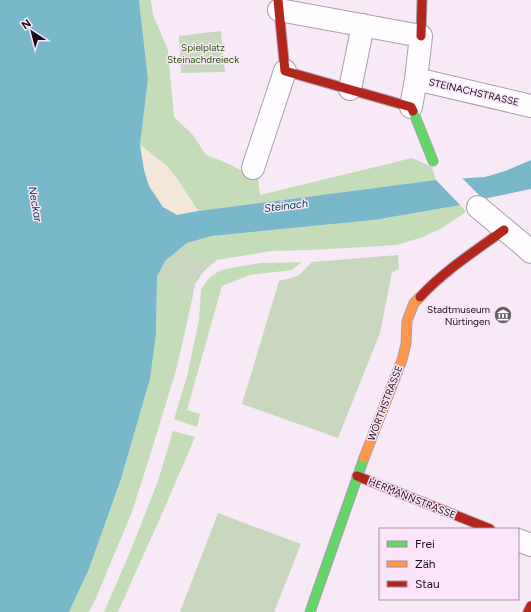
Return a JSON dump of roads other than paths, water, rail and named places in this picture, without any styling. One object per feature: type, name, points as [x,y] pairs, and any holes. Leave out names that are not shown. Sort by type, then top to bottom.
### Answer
[{"type":"street","name":"STEINACHSTRASSE","points":[[411,107],[421,36],[422,0]]},
{"type":"street","points":[[253,168],[285,72],[279,5],[363,25],[421,36]]},
{"type":"street","points":[[350,90],[363,25]]},
{"type":"street","points":[[285,72],[411,107],[433,161]]},
{"type":"street","name":"STEINACHSTRASSE","points":[[416,79],[531,106]]},
{"type":"street","points":[[478,207],[531,252]]},
{"type":"street","name":"WÖRTHSTRASSE","points":[[310,612],[357,476],[402,360],[406,344],[407,321],[414,303],[428,288],[449,270],[504,230]]},
{"type":"street","name":"HERMANNSTRASSE","points":[[357,476],[487,528]]},
{"type":"street","points":[[519,540],[531,546]]},
{"type":"street","points":[[528,612],[531,606]]},
{"type":"water","points":[[0,0],[139,0],[148,79],[140,145],[144,170],[149,186],[163,207],[177,215],[436,180],[485,177],[505,171],[531,160],[531,189],[461,205],[374,220],[212,236],[187,243],[165,261],[157,277],[156,335],[150,379],[121,479],[89,569],[69,612],[0,612]]},
{"type":"place","name":"Stadtmuseum Nürtingen","points":[[503,315]]},
{"type":"park label","name":"Spielplatz Steinachdreieck","points":[[203,52]]},
{"type":"water label","name":"Neckar","points":[[35,204]]},
{"type":"water label","name":"Steinach","points":[[286,206]]}]
